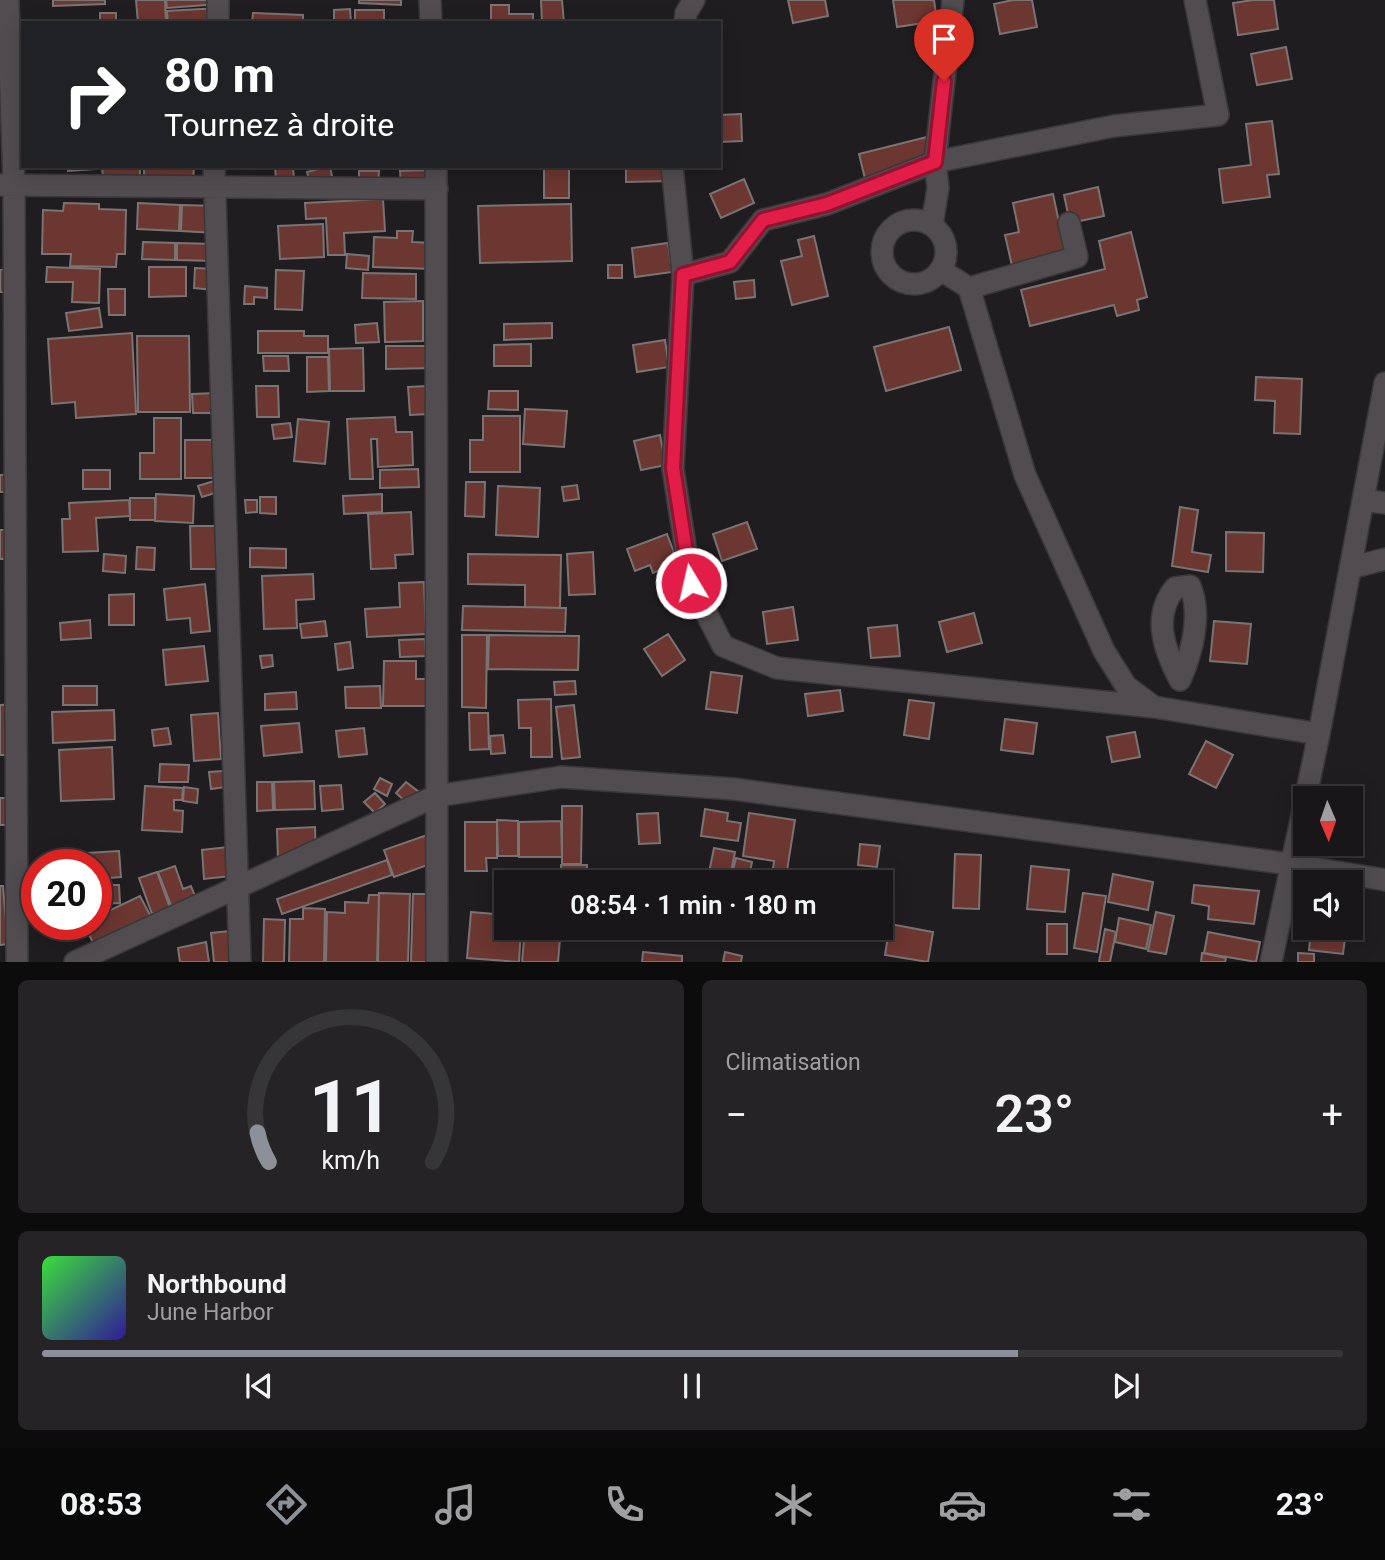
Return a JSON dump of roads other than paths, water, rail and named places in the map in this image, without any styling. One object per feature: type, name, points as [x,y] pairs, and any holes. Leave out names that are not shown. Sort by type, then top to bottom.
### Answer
[{"type":"street","points":[[8,0],[7,185],[18,961]]},
{"type":"street","points":[[218,0],[218,21]]},
{"type":"street","points":[[430,0],[431,21]]},
{"type":"street","points":[[685,21],[686,13],[694,0]]},
{"type":"street","points":[[932,225],[939,188],[935,162],[953,0]]},
{"type":"street","points":[[683,275],[730,262],[763,220],[827,204],[935,162],[1114,125],[1218,115],[1195,0]]},
{"type":"street","points":[[214,168],[240,961]]},
{"type":"street","points":[[436,168],[437,961]]},
{"type":"street","points":[[672,168],[683,275],[673,468],[691,583],[723,646],[777,668],[1154,706],[1319,734]]},
{"type":"street","points":[[7,185],[214,190],[437,189]]},
{"type":"street","points":[[917,219],[932,225],[944,237],[947,254],[941,270],[929,281],[912,284],[896,279],[885,266],[882,249],[887,234],[900,223],[917,219]]},
{"type":"street","points":[[969,288],[1077,257],[1069,223]]},
{"type":"street","points":[[941,270],[969,288],[1025,475],[1104,651],[1126,687],[1154,706]]},
{"type":"street","points":[[1271,961],[1289,864],[1319,734],[1385,383]]},
{"type":"street","points":[[1363,500],[1385,503]]},
{"type":"street","points":[[1350,568],[1385,559]]},
{"type":"street","points":[[1179,710],[1180,680]]},
{"type":"street","points":[[75,961],[436,796],[561,777],[734,789],[1289,864],[1385,880]]}]
